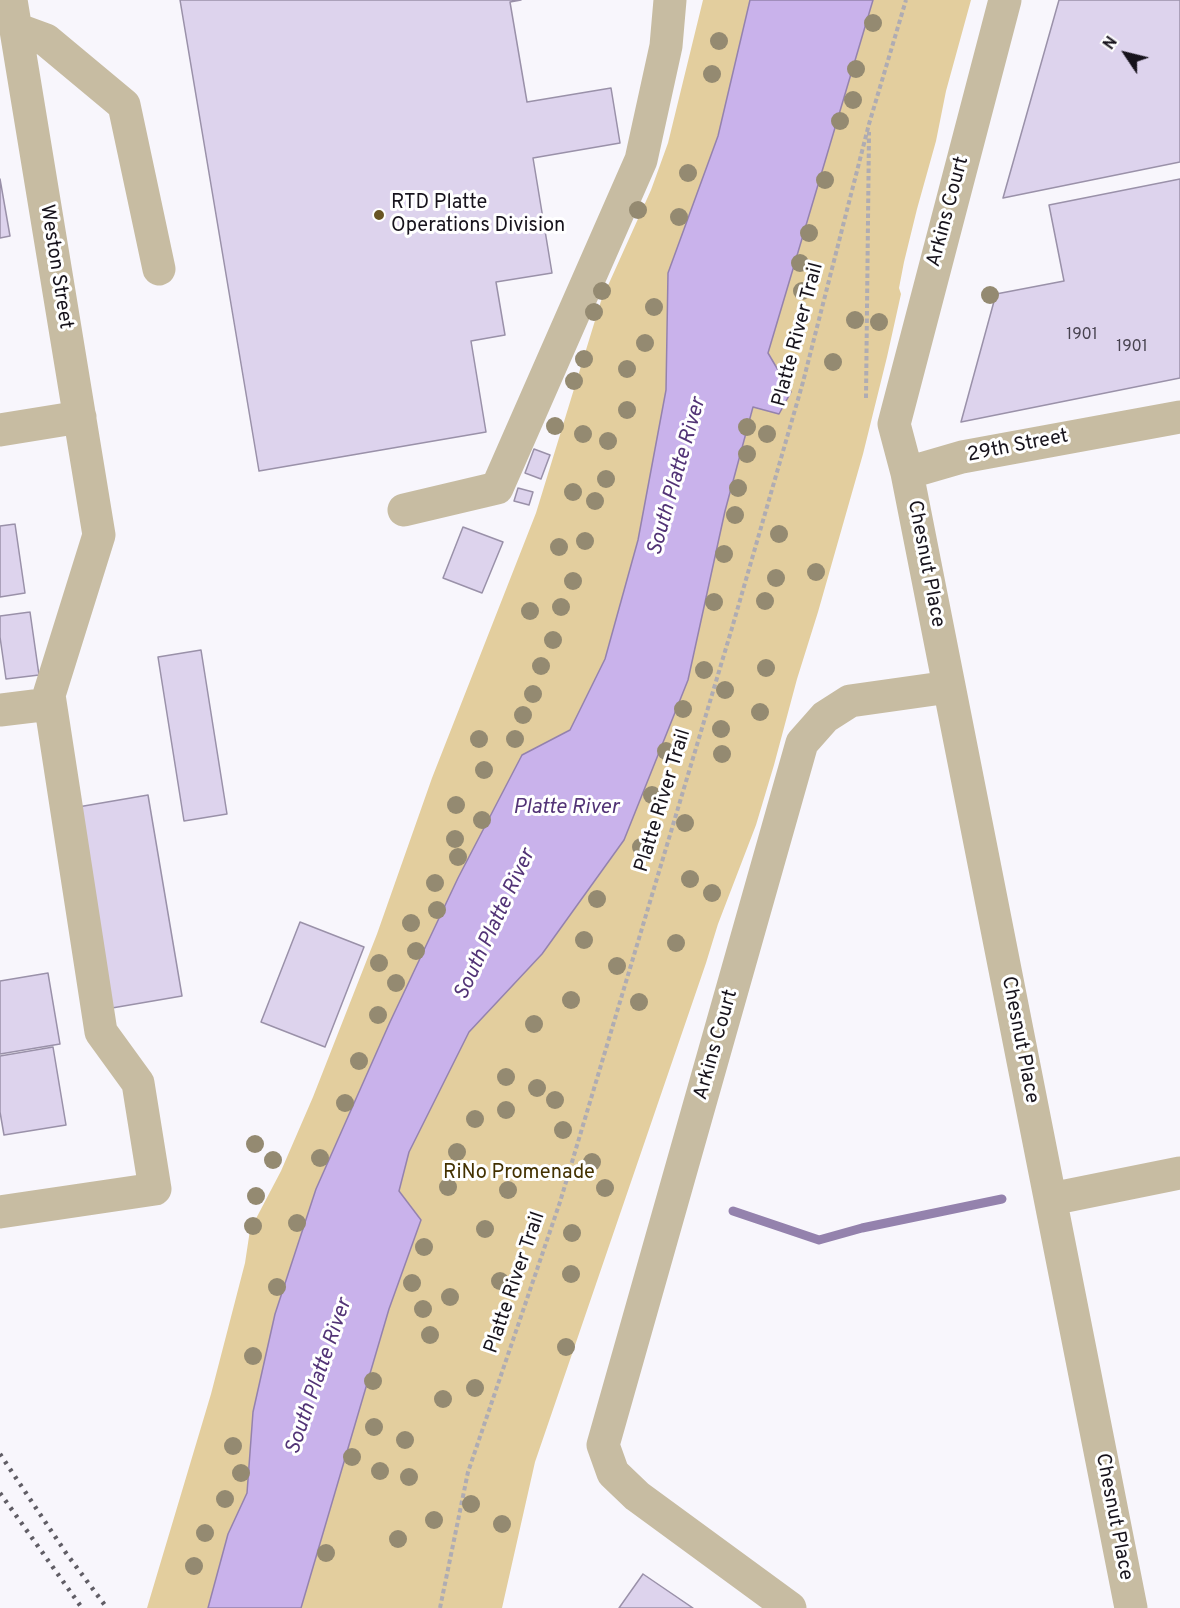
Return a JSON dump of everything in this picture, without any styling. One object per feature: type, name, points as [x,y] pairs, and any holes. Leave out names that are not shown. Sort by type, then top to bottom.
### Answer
[{"type":"street","points":[[404,510],[497,488],[641,160],[666,46],[670,0]]},
{"type":"street","name":"Arkins Court","points":[[894,424],[1005,0]]},
{"type":"street","points":[[13,15],[124,105],[159,269]]},
{"type":"street","name":"Weston Street","points":[[13,15],[99,535],[49,695],[50,704]]},
{"type":"street","points":[[0,430],[80,417]]},
{"type":"street","name":"29th Street","points":[[907,473],[962,457],[1180,417]]},
{"type":"street","points":[[894,424],[907,473]]},
{"type":"street","name":"Chesnut Place","points":[[907,473],[1131,1608]]},
{"type":"street","name":"Arkins Court","points":[[790,1608],[637,1496],[613,1473],[603,1445],[802,743],[825,717],[850,701],[950,687]]},
{"type":"street","points":[[0,710],[50,704],[101,1032],[138,1083],[155,1189],[0,1212]]},
{"type":"street","points":[[1051,1199],[1180,1173]]},
{"type":"path","name":"Platte River Trail","points":[[440,1608],[468,1472],[560,1202],[732,628],[803,382],[869,124],[906,0]]},
{"type":"path","points":[[869,124],[866,408],[875,422],[894,424]]},
{"type":"green space","points":[[703,0],[750,0],[718,136],[668,273],[666,390],[638,540],[605,659],[570,730],[522,755],[458,878],[390,1022],[316,1189],[275,1314],[253,1412],[247,1493],[228,1534],[208,1608],[147,1608],[211,1394],[245,1263],[250,1230],[281,1171],[313,1097],[377,934],[432,778],[536,513],[601,301],[651,190],[668,143]]},
{"type":"green space","name":"RiNo Promenade","points":[[873,0],[971,0],[904,262],[899,288],[901,294],[863,454],[774,765],[756,825],[718,924],[535,1462],[502,1608],[301,1608],[389,1309],[421,1220],[399,1191],[409,1152],[469,1032],[542,954],[624,840],[725,511],[768,353]]},
{"type":"water","name":"Platte River","points":[[750,0],[873,0],[768,353],[791,392],[779,414],[753,407],[725,511],[688,680],[624,840],[542,954],[469,1032],[409,1152],[399,1191],[421,1220],[389,1309],[301,1608],[208,1608],[228,1534],[247,1493],[253,1412],[275,1314],[316,1189],[390,1022],[458,878],[522,755],[570,730],[605,659],[638,540],[666,390],[668,273],[718,136]]},
{"type":"building","name":"RTD Platte Operations Division","points":[[180,0],[521,0],[510,2],[527,102],[611,88],[620,143],[533,158],[552,273],[496,282],[505,335],[471,341],[486,432],[259,471]]},
{"type":"building","points":[[1059,0],[1180,0],[1180,162],[1003,198]]},
{"type":"building","points":[[0,179],[10,236],[0,238]]},
{"type":"building","points":[[1180,179],[1180,378],[961,422],[996,294],[1064,281],[1049,205]]},
{"type":"building","points":[[534,449],[550,455],[541,479],[525,473]]},
{"type":"building","points":[[518,488],[533,492],[529,505],[514,501]]},
{"type":"building","points":[[15,524],[25,593],[0,597],[0,526]]},
{"type":"building","points":[[463,527],[503,542],[482,593],[443,578]]},
{"type":"building","points":[[30,612],[39,675],[6,679],[0,637],[0,616]]},
{"type":"building","points":[[201,650],[227,814],[184,821],[158,657]]},
{"type":"building","points":[[148,795],[182,996],[112,1008],[78,807]]},
{"type":"building","points":[[300,922],[364,947],[325,1047],[261,1022]]},
{"type":"building","points":[[48,973],[60,1044],[0,1054],[0,981]]},
{"type":"building","points":[[53,1047],[66,1125],[4,1135],[0,1112],[0,1056]]},
{"type":"building","points":[[643,1574],[693,1608],[619,1608]]},
{"type":"waterway","points":[[733,1211],[819,1240],[862,1228],[1002,1199]]},
{"type":"railway","points":[[0,1454],[66,1553],[107,1608]]},
{"type":"railway","points":[[0,1493],[82,1608]]},
{"type":"place","name":"RTD Platte Operations Division","points":[[379,215]]},
{"type":"water label","name":"South Platte River","points":[[678,477]]},
{"type":"water label","name":"South Platte River","points":[[496,925]]},
{"type":"water label","name":"South Platte River","points":[[320,1377]]}]
